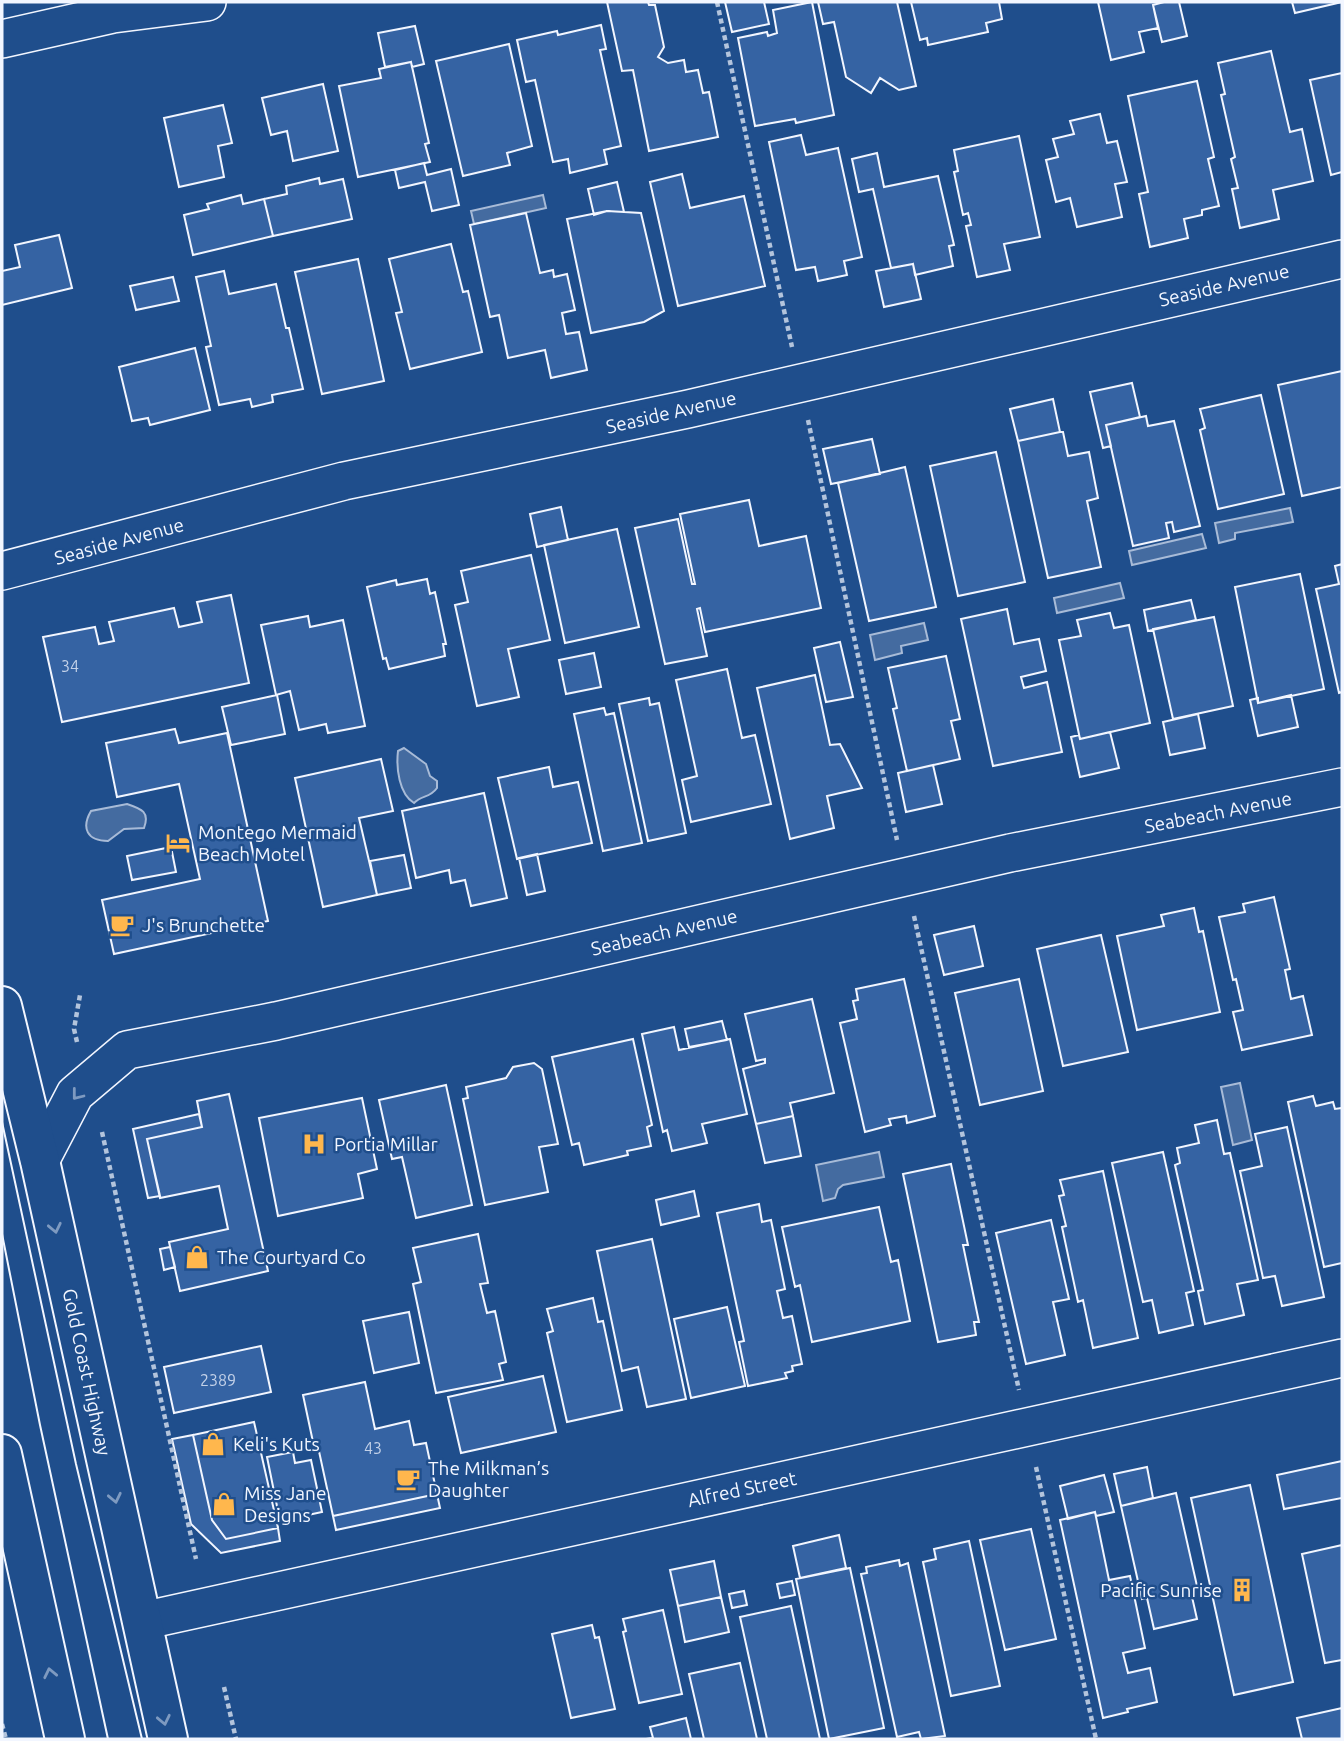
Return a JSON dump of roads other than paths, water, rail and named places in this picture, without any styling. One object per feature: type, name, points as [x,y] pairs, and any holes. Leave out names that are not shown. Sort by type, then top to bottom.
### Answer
[{"type":"highway","name":"Gold Coast Highway","points":[[2,1006],[12,1093],[40,1161],[168,1739]]},
{"type":"highway","points":[[2,1454],[65,1739]]},
{"type":"street","points":[[2,39],[113,14],[207,2]]},
{"type":"street","name":"Seaside Avenue","points":[[2,571],[344,481],[688,409],[1342,259]]},
{"type":"street","name":"Seabeach Avenue","points":[[40,1161],[75,1094],[127,1049],[276,1021],[1010,853],[1342,787]]},
{"type":"street","name":"Alfred Street","points":[[142,1621],[1342,1358]]},
{"type":"water","points":[[543,195],[546,208],[474,224],[471,211]]},
{"type":"water","points":[[1290,508],[1293,522],[1235,533],[1235,539],[1219,543],[1215,523]]},
{"type":"water","points":[[1202,534],[1206,548],[1132,565],[1129,551]]},
{"type":"water","points":[[1120,583],[1124,598],[1057,613],[1054,598]]},
{"type":"water","points":[[924,623],[928,640],[901,646],[902,653],[875,660],[870,635]]},
{"type":"water","points":[[404,748],[426,764],[430,776],[437,781],[434,791],[414,803],[405,793],[398,773],[398,751]]},
{"type":"water","points":[[127,804],[143,812],[146,818],[144,828],[124,829],[108,841],[91,836],[86,823],[91,811]]},
{"type":"water","points":[[1240,1083],[1252,1140],[1233,1145],[1221,1087]]},
{"type":"water","points":[[879,1152],[884,1177],[843,1185],[838,1189],[835,1198],[823,1201],[816,1165]]},
{"type":"tram line","points":[[2,1122],[76,1464],[142,1739]]},
{"type":"tram line","points":[[2,1234],[108,1739]]},
{"type":"place","name":"Montego Mermaid Beach Motel","points":[[178,843]]},
{"type":"place","name":"J's Brunchette","points":[[122,925]]},
{"type":"place","name":"Portia Millar","points":[[314,1144]]},
{"type":"place","name":"The Courtyard Co","points":[[197,1257]]},
{"type":"place","name":"Keli's Kuts","points":[[213,1444]]},
{"type":"place","name":"The Milkman’s Daughter","points":[[408,1479]]},
{"type":"place","name":"Miss Jane Designs","points":[[224,1504]]},
{"type":"place","name":"Pacific Sunrise","points":[[1242,1590]]}]
